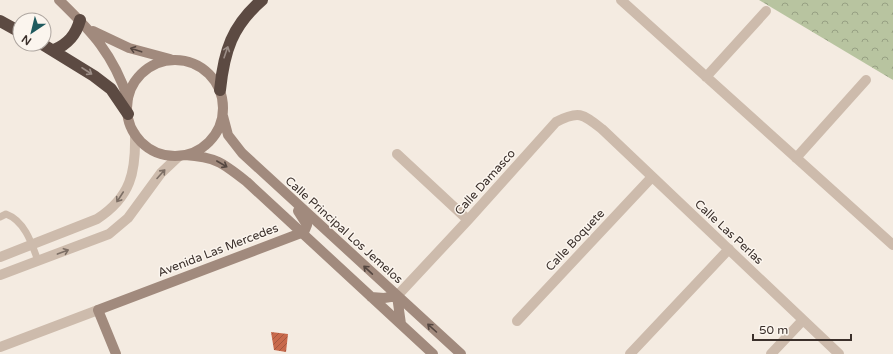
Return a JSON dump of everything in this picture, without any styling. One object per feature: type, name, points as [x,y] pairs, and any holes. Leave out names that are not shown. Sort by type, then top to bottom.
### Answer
[{"type":"highway","points":[[220,90],[226,52],[235,30],[250,10],[262,0]]},
{"type":"highway","points":[[0,21],[12,28]]},
{"type":"highway","points":[[84,24],[77,28],[68,42],[54,50],[111,89],[128,114]]},
{"type":"main road","points":[[59,0],[84,24],[113,61],[128,99]]},
{"type":"main road","points":[[84,24],[129,48],[196,65],[206,71],[220,90],[223,103],[223,116],[218,130],[210,142],[198,150],[182,155]]},
{"type":"main road","points":[[174,60],[161,62],[149,68],[139,76],[132,87],[128,99],[128,114],[135,134],[150,148],[168,155],[206,156],[228,168],[247,182],[432,354]]},
{"type":"main road","name":"Calle Principal Los Jemelos","points":[[223,116],[228,135],[233,144],[284,193],[461,354]]},
{"type":"main road","points":[[284,193],[305,220],[307,225],[305,230],[301,233]]},
{"type":"main road","name":"Avenida Las Mercedes","points":[[98,310],[301,233]]},
{"type":"main road","points":[[330,259],[330,254],[335,247],[344,247]]},
{"type":"main road","points":[[371,297],[384,298],[397,296],[401,324]]},
{"type":"main road","points":[[98,310],[116,354]]},
{"type":"street","points":[[621,0],[796,158],[891,239]]},
{"type":"street","points":[[706,77],[766,11]]},
{"type":"street","points":[[796,158],[866,80]]},
{"type":"street","name":"Calle Damasco","points":[[397,296],[556,122],[571,114],[587,117],[602,129]]},
{"type":"street","name":"Calle Las Perlas","points":[[602,129],[839,354]]},
{"type":"street","points":[[0,257],[97,219],[116,203],[130,183],[136,159],[135,134]]},
{"type":"street","points":[[397,154],[468,220]]},
{"type":"street","points":[[0,275],[100,239],[115,230],[128,218],[154,182],[182,155]]},
{"type":"street","name":"Calle Boquete","points":[[517,321],[652,177]]},
{"type":"street","points":[[630,354],[729,249]]},
{"type":"street","points":[[0,347],[98,310]]},
{"type":"street","points":[[771,354],[803,320]]},
{"type":"lane","points":[[0,217],[6,214],[15,217],[32,245],[38,261]]},
{"type":"green space","points":[[759,0],[893,0],[893,80]]},
{"type":"building","points":[[271,332],[288,334],[286,352],[274,350]]}]
